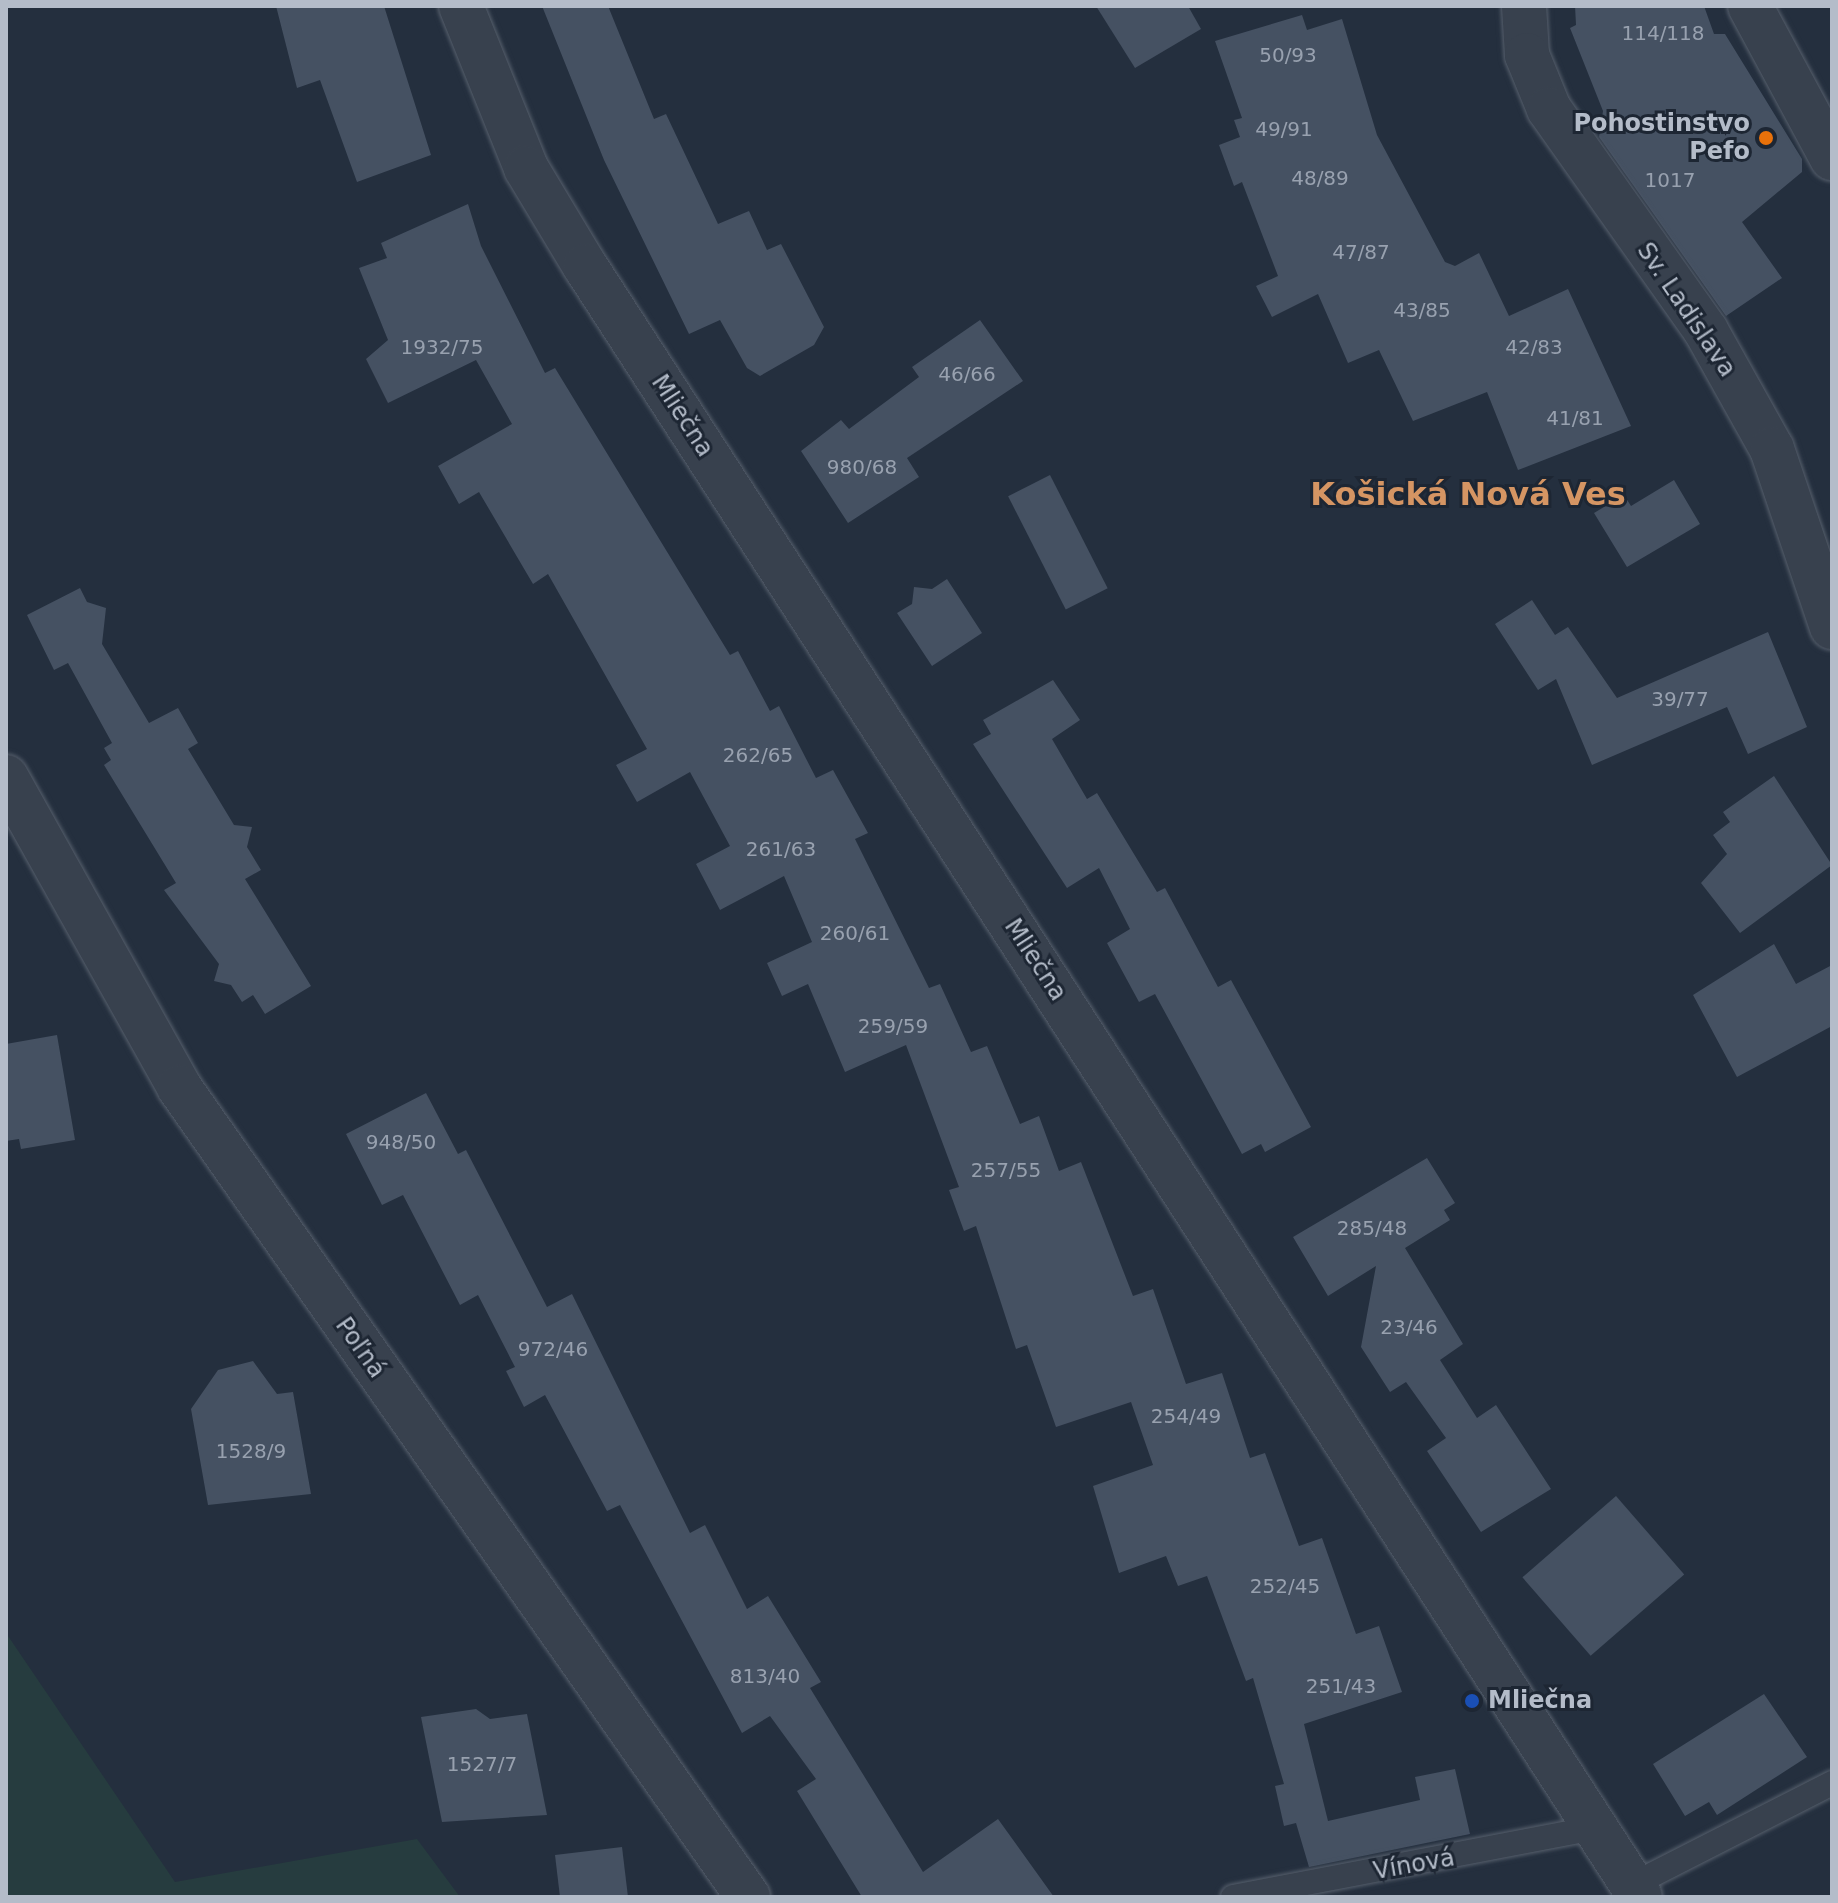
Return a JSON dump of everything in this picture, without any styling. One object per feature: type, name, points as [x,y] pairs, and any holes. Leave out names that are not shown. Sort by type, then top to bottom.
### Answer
[{"type":"street","name":"Mliečna","points":[[461,6],[526,168],[585,266],[1636,1891]]},
{"type":"street","name":"Sv. Ladislava","points":[[1524,6],[1527,55],[1549,109],[1706,331],[1772,449],[1832,627]]},
{"type":"street","points":[[1750,6],[1832,158]]},
{"type":"street","name":"Poľná","points":[[6,777],[179,1087],[748,1897]]},
{"type":"lane","points":[[1636,1891],[1832,1783]]},
{"type":"lane","name":"Vínová","points":[[1233,1897],[1594,1828]]},
{"type":"green space","points":[[6,1633],[175,1882],[417,1839],[460,1897],[6,1897]]},
{"type":"building","points":[[276,6],[384,6],[431,155],[357,182],[320,80],[297,88]]},
{"type":"building","points":[[542,6],[608,6],[654,119],[666,114],[718,224],[749,211],[767,250],[781,244],[824,327],[814,345],[760,376],[747,368],[720,320],[689,334],[604,160]]},
{"type":"building","points":[[1096,6],[1188,6],[1201,29],[1135,68]]},
{"type":"building","points":[[1575,6],[1704,6],[1714,34],[1725,34],[1802,159],[1802,172],[1742,222],[1782,278],[1726,316],[1599,137],[1603,111],[1570,28],[1576,25]]},
{"type":"building","points":[[1302,15],[1307,30],[1342,19],[1377,135],[1445,262],[1455,266],[1479,253],[1509,316],[1568,289],[1631,426],[1518,470],[1487,392],[1413,421],[1379,350],[1348,363],[1318,294],[1272,317],[1256,286],[1278,276],[1242,182],[1234,186],[1219,145],[1240,137],[1234,120],[1242,118],[1215,41]]},
{"type":"building","points":[[468,204],[481,246],[545,373],[555,368],[730,655],[738,651],[770,711],[779,706],[816,778],[833,770],[868,833],[855,839],[929,988],[940,984],[971,1052],[987,1046],[1020,1124],[1039,1116],[1059,1171],[1081,1162],[1133,1296],[1153,1289],[1186,1384],[1222,1373],[1250,1458],[1265,1453],[1299,1546],[1322,1538],[1356,1634],[1379,1626],[1402,1692],[1304,1724],[1328,1821],[1420,1800],[1415,1777],[1455,1769],[1470,1834],[1309,1867],[1296,1823],[1284,1826],[1275,1786],[1284,1784],[1253,1678],[1246,1681],[1207,1576],[1178,1586],[1166,1556],[1119,1573],[1093,1486],[1153,1465],[1131,1402],[1056,1427],[1027,1345],[1016,1349],[976,1226],[964,1231],[949,1190],[959,1187],[906,1045],[845,1072],[808,984],[782,996],[767,963],[812,942],[784,876],[720,910],[696,864],[730,846],[690,772],[637,802],[616,765],[647,749],[548,574],[533,584],[479,492],[459,504],[438,466],[512,424],[476,360],[388,403],[366,359],[388,340],[359,268],[387,258],[381,243]]},
{"type":"building","points":[[980,320],[1023,381],[907,458],[919,477],[848,523],[801,451],[841,420],[849,429],[919,377],[912,367]]},
{"type":"building","points":[[1050,475],[1108,588],[1066,609],[1008,496]]},
{"type":"building","points":[[1674,480],[1700,524],[1627,567],[1594,513],[1624,495],[1631,506]]},
{"type":"building","points":[[947,579],[982,633],[932,666],[897,613],[912,604],[914,587],[932,589]]},
{"type":"building","points":[[80,588],[87,602],[106,608],[102,644],[149,723],[178,708],[198,743],[188,749],[234,825],[252,827],[247,847],[261,870],[245,879],[311,986],[265,1014],[253,995],[242,1002],[231,985],[214,981],[219,964],[164,890],[176,883],[104,765],[111,760],[104,748],[112,743],[68,663],[54,670],[27,615]]},
{"type":"building","points":[[1532,600],[1555,635],[1568,627],[1617,698],[1768,632],[1807,727],[1748,754],[1727,707],[1592,765],[1556,679],[1538,690],[1495,624]]},
{"type":"building","points":[[1053,680],[1080,720],[1052,739],[1087,799],[1097,793],[1157,892],[1165,888],[1218,987],[1231,980],[1311,1127],[1265,1152],[1261,1144],[1242,1154],[1155,994],[1139,1002],[1107,943],[1130,929],[1099,868],[1067,888],[973,744],[991,734],[983,720]]},
{"type":"building","points":[[1774,776],[1832,865],[1740,933],[1701,883],[1727,854],[1713,835],[1730,822],[1723,812]]},
{"type":"building","points":[[1774,944],[1796,984],[1832,965],[1832,1026],[1737,1077],[1693,995]]},
{"type":"building","points":[[57,1035],[75,1140],[21,1149],[19,1139],[6,1141],[6,1044]]},
{"type":"building","points":[[426,1093],[458,1154],[466,1150],[547,1307],[572,1294],[690,1533],[705,1525],[747,1609],[768,1596],[821,1682],[810,1688],[923,1872],[998,1819],[1054,1897],[862,1897],[797,1791],[816,1779],[770,1716],[742,1733],[620,1505],[607,1511],[545,1395],[524,1407],[506,1371],[515,1367],[478,1295],[460,1305],[403,1195],[382,1205],[346,1134]]},
{"type":"building","points":[[1427,1158],[1455,1203],[1444,1210],[1450,1220],[1405,1248],[1463,1344],[1440,1360],[1477,1418],[1496,1405],[1551,1489],[1481,1532],[1427,1451],[1446,1438],[1406,1382],[1390,1392],[1361,1347],[1376,1266],[1328,1296],[1293,1237]]},
{"type":"building","points":[[253,1361],[277,1394],[293,1392],[311,1494],[208,1505],[191,1409],[218,1370]]},
{"type":"building","points":[[1616,1496],[1684,1574],[1591,1656],[1522,1577]]},
{"type":"building","points":[[1764,1694],[1807,1757],[1717,1815],[1709,1802],[1685,1816],[1653,1764]]},
{"type":"building","points":[[476,1709],[490,1719],[527,1714],[547,1815],[442,1822],[421,1717]]},
{"type":"building","points":[[622,1847],[628,1897],[560,1897],[555,1855]]},
{"type":"place","name":"Pohostinstvo Pefo","points":[[1766,138]]},
{"type":"place","name":"Mliečna","points":[[1472,1701]]},
{"type":"district","name":"Košická Nová Ves","points":[[1468,494]]}]
